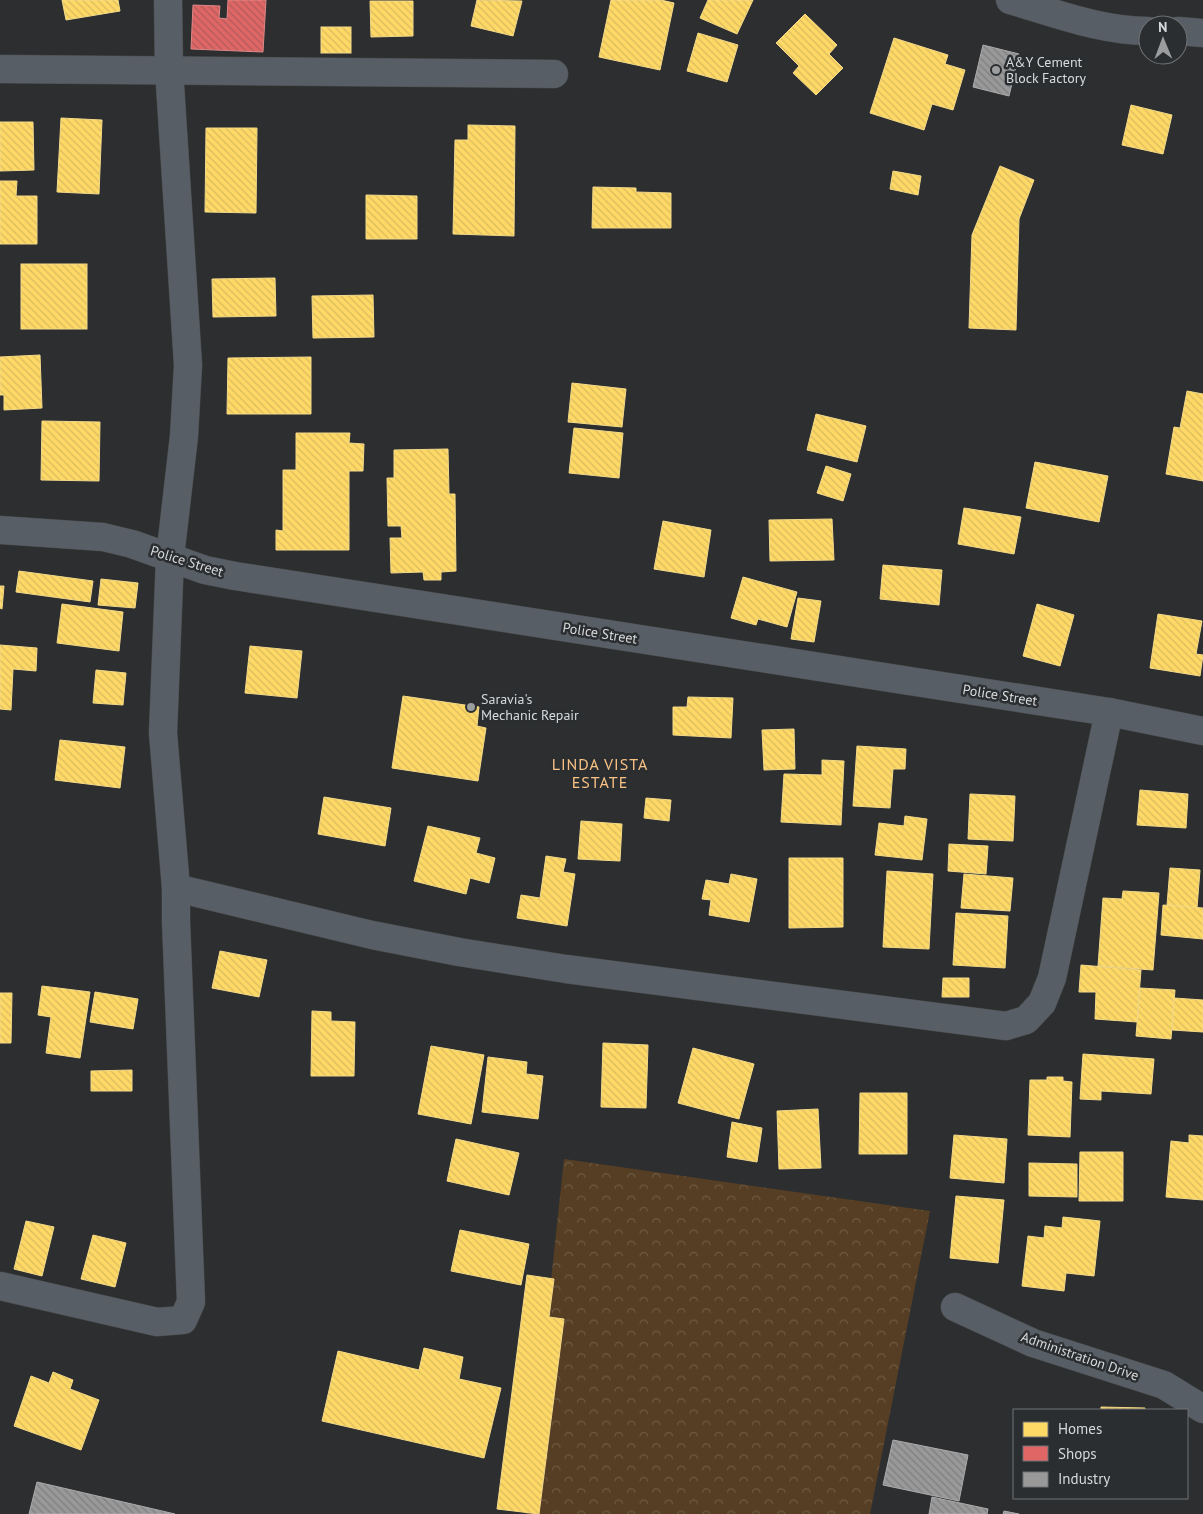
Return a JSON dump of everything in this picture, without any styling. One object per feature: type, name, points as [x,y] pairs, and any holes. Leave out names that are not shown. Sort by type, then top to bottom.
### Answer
[{"type":"street","points":[[0,1286],[157,1322],[183,1320],[191,1302],[176,888],[163,733],[170,557],[184,436],[188,365],[170,69],[168,0]]},
{"type":"street","points":[[1010,0],[1082,22],[1138,31]]},
{"type":"street","points":[[1188,32],[1203,33]]},
{"type":"street","points":[[0,69],[170,69],[554,74]]},
{"type":"street","name":"Police Street","points":[[0,530],[103,537],[132,544],[205,570],[235,576],[1109,712],[1203,731]]},
{"type":"street","points":[[176,888],[372,935],[459,952],[566,969],[1006,1026],[1026,1020],[1042,1003],[1052,978],[1109,712]]},
{"type":"street","name":"Administration Drive","points":[[955,1307],[1033,1343],[1164,1385],[1203,1409]]},
{"type":"green space","points":[[564,1159],[930,1211],[870,1514],[526,1514]]},
{"type":"building: Homes","points":[[62,0],[118,0],[120,11],[66,20]]},
{"type":"building: Homes","points":[[477,0],[522,1],[513,36],[471,26]]},
{"type":"building: Homes","points":[[611,0],[661,0],[674,3],[660,70],[599,57]]},
{"type":"building: Homes","points":[[708,0],[753,0],[737,34],[700,18]]},
{"type":"building: Homes","points":[[370,1],[413,1],[413,36],[371,37]]},
{"type":"building: Homes","points":[[805,14],[837,45],[829,54],[843,68],[816,95],[793,73],[799,66],[776,43]]},
{"type":"building: Homes","points":[[321,27],[351,27],[351,53],[321,53]]},
{"type":"building: Homes","points":[[698,33],[738,45],[727,82],[687,71]]},
{"type":"building: Homes","points":[[894,38],[948,55],[945,64],[965,70],[953,110],[932,104],[924,130],[870,113]]},
{"type":"building: Homes","points":[[1131,105],[1172,115],[1163,154],[1122,145]]},
{"type":"building: Homes","points":[[61,118],[102,120],[99,194],[57,192]]},
{"type":"building: Homes","points":[[0,122],[33,122],[34,170],[0,171]]},
{"type":"building: Homes","points":[[468,125],[515,126],[514,236],[453,234],[455,140],[468,140]]},
{"type":"building: Homes","points":[[206,128],[257,128],[256,213],[205,212]]},
{"type":"building: Homes","points":[[1000,166],[1034,180],[1019,219],[1016,330],[969,328],[972,235]]},
{"type":"building: Homes","points":[[893,171],[921,176],[918,195],[890,189]]},
{"type":"building: Homes","points":[[0,181],[17,181],[16,196],[37,196],[37,244],[0,244]]},
{"type":"building: Homes","points":[[593,187],[636,188],[636,192],[671,193],[671,228],[592,228]]},
{"type":"building: Homes","points":[[366,195],[417,196],[417,239],[366,239]]},
{"type":"building: Homes","points":[[21,264],[87,264],[87,329],[21,329]]},
{"type":"building: Homes","points":[[275,278],[276,316],[213,317],[212,279]]},
{"type":"building: Homes","points":[[373,295],[374,337],[313,338],[312,296]]},
{"type":"building: Homes","points":[[40,355],[42,408],[4,410],[4,395],[0,395],[0,357]]},
{"type":"building: Homes","points":[[311,357],[311,414],[227,414],[228,358]]},
{"type":"building: Homes","points":[[572,383],[626,389],[622,427],[568,422]]},
{"type":"building: Homes","points":[[1187,391],[1203,394],[1203,481],[1166,474],[1174,427],[1180,428]]},
{"type":"building: Homes","points":[[816,414],[866,426],[857,462],[807,450]]},
{"type":"building: Homes","points":[[42,421],[100,422],[99,481],[41,480]]},
{"type":"building: Homes","points":[[574,428],[623,433],[619,478],[569,473]]},
{"type":"building: Homes","points":[[296,433],[350,433],[349,443],[364,444],[363,471],[349,471],[349,550],[276,550],[276,530],[283,531],[283,470],[296,470]]},
{"type":"building: Homes","points":[[448,449],[449,494],[455,494],[456,571],[441,572],[441,580],[424,580],[423,572],[391,573],[390,538],[402,538],[401,526],[388,526],[387,478],[394,478],[394,450]]},
{"type":"building: Homes","points":[[1035,462],[1108,476],[1099,522],[1026,508]]},
{"type":"building: Homes","points":[[826,466],[851,474],[843,501],[817,493]]},
{"type":"building: Homes","points":[[964,508],[1021,517],[1014,554],[958,544]]},
{"type":"building: Homes","points":[[832,519],[834,560],[770,561],[769,520]]},
{"type":"building: Homes","points":[[663,521],[711,530],[704,577],[654,569]]},
{"type":"building: Homes","points":[[883,565],[942,570],[939,605],[880,599]]},
{"type":"building: Homes","points":[[19,571],[93,581],[90,602],[16,592]]},
{"type":"building: Homes","points":[[743,577],[797,592],[787,627],[758,619],[756,625],[731,618]]},
{"type":"building: Homes","points":[[101,579],[138,583],[135,608],[98,605]]},
{"type":"building: Homes","points":[[0,586],[4,586],[2,609],[0,608]]},
{"type":"building: Homes","points":[[798,598],[821,601],[814,642],[791,639]]},
{"type":"building: Homes","points":[[62,604],[123,612],[119,651],[57,643]]},
{"type":"building: Homes","points":[[1037,604],[1074,615],[1060,666],[1023,656]]},
{"type":"building: Homes","points":[[1158,614],[1202,621],[1196,654],[1203,655],[1200,676],[1150,668]]},
{"type":"building: Homes","points":[[0,645],[37,648],[36,671],[13,669],[11,710],[0,709]]},
{"type":"building: Homes","points":[[250,646],[302,651],[297,698],[245,693]]},
{"type":"building: Homes","points":[[96,670],[126,673],[123,705],[93,703]]},
{"type":"building: Homes","points":[[403,696],[479,707],[477,726],[486,728],[478,781],[392,768]]},
{"type":"building: Homes","points":[[688,697],[733,698],[731,738],[673,735],[673,707],[687,707]]},
{"type":"building: Homes","points":[[794,729],[795,769],[764,770],[762,730]]},
{"type":"building: Homes","points":[[60,740],[125,747],[120,788],[55,780]]},
{"type":"building: Homes","points":[[857,746],[906,749],[905,769],[893,769],[890,808],[853,806]]},
{"type":"building: Homes","points":[[822,760],[844,761],[841,825],[781,822],[784,774],[822,775]]},
{"type":"building: Homes","points":[[1140,790],[1188,794],[1186,828],[1137,825]]},
{"type":"building: Homes","points":[[970,794],[1015,796],[1013,841],[968,839]]},
{"type":"building: Homes","points":[[324,797],[391,808],[385,846],[318,834]]},
{"type":"building: Homes","points":[[646,798],[671,800],[669,821],[644,818]]},
{"type":"building: Homes","points":[[905,816],[927,819],[922,860],[875,855],[879,823],[904,826]]},
{"type":"building: Homes","points":[[581,821],[622,824],[620,861],[578,859]]},
{"type":"building: Homes","points":[[428,826],[480,838],[476,853],[495,858],[489,883],[470,878],[466,894],[414,881]]},
{"type":"building: Homes","points":[[949,844],[988,846],[986,874],[948,871]]},
{"type":"building: Homes","points":[[546,856],[566,859],[563,872],[575,874],[567,926],[517,918],[521,895],[540,898]]},
{"type":"building: Homes","points":[[789,858],[843,858],[843,927],[789,928]]},
{"type":"building: Homes","points":[[1170,868],[1200,870],[1197,908],[1167,905]]},
{"type":"building: Homes","points":[[887,871],[933,874],[929,949],[883,947]]},
{"type":"building: Homes","points":[[731,874],[757,879],[749,922],[709,915],[711,900],[702,899],[706,880],[729,884]]},
{"type":"building: Homes","points":[[964,874],[1013,878],[1010,911],[961,908]]},
{"type":"building: Homes","points":[[1123,891],[1159,893],[1153,970],[1098,966],[1103,898],[1122,899]]},
{"type":"building: Homes","points":[[1163,905],[1203,908],[1203,939],[1161,935]]},
{"type":"building: Homes","points":[[956,913],[1008,916],[1005,968],[953,965]]},
{"type":"building: Homes","points":[[220,951],[267,960],[259,997],[212,988]]},
{"type":"building: Homes","points":[[1081,965],[1141,970],[1137,1022],[1095,1019],[1096,992],[1079,992]]},
{"type":"building: Homes","points":[[943,978],[969,978],[969,997],[942,997]]},
{"type":"building: Homes","points":[[42,986],[90,992],[80,1058],[46,1053],[51,1017],[38,1015]]},
{"type":"building: Homes","points":[[1140,988],[1175,990],[1171,1039],[1136,1036]]},
{"type":"building: Homes","points":[[95,992],[138,999],[133,1029],[90,1022]]},
{"type":"building: Homes","points":[[0,993],[12,993],[11,1043],[0,1043]]},
{"type":"building: Homes","points":[[1174,998],[1203,1000],[1203,1032],[1172,1030]]},
{"type":"building: Homes","points":[[312,1011],[331,1012],[331,1021],[355,1022],[354,1076],[311,1076]]},
{"type":"building: Homes","points":[[603,1043],[648,1045],[646,1108],[601,1107]]},
{"type":"building: Homes","points":[[431,1046],[484,1055],[471,1124],[418,1114]]},
{"type":"building: Homes","points":[[693,1048],[754,1064],[739,1119],[678,1103]]},
{"type":"building: Homes","points":[[1083,1054],[1154,1059],[1151,1094],[1101,1091],[1101,1100],[1080,1099]]},
{"type":"building: Homes","points":[[488,1057],[527,1062],[526,1074],[543,1076],[538,1119],[482,1112]]},
{"type":"building: Homes","points":[[132,1070],[132,1091],[91,1091],[91,1071]]},
{"type":"building: Homes","points":[[1047,1077],[1063,1077],[1063,1081],[1072,1082],[1070,1137],[1028,1135],[1030,1080],[1047,1080]]},
{"type":"building: Homes","points":[[860,1093],[907,1093],[907,1154],[859,1154]]},
{"type":"building: Homes","points":[[818,1109],[821,1168],[779,1169],[777,1111]]},
{"type":"building: Homes","points":[[732,1122],[762,1128],[757,1162],[727,1157]]},
{"type":"building: Homes","points":[[954,1135],[1007,1139],[1004,1183],[950,1178]]},
{"type":"building: Homes","points":[[1189,1135],[1203,1136],[1203,1200],[1166,1197],[1171,1141],[1189,1143]]},
{"type":"building: Homes","points":[[456,1139],[519,1153],[509,1195],[447,1181]]},
{"type":"building: Homes","points":[[1080,1152],[1123,1152],[1123,1201],[1079,1201]]},
{"type":"building: Homes","points":[[1029,1163],[1077,1164],[1077,1197],[1029,1196]]},
{"type":"building: Homes","points":[[956,1196],[1004,1200],[998,1263],[950,1258]]},
{"type":"building: Homes","points":[[1063,1217],[1100,1221],[1094,1276],[1066,1273],[1064,1291],[1022,1286],[1028,1236],[1044,1238],[1045,1226],[1062,1228]]},
{"type":"building: Homes","points":[[26,1221],[54,1227],[42,1276],[14,1269]]},
{"type":"building: Homes","points":[[460,1230],[529,1244],[521,1285],[451,1271]]},
{"type":"building: Homes","points":[[93,1235],[126,1243],[115,1287],[81,1279]]},
{"type":"building: Homes","points":[[527,1275],[554,1279],[549,1317],[564,1319],[539,1514],[497,1509]]},
{"type":"building: Homes","points":[[424,1348],[463,1357],[459,1379],[501,1388],[484,1458],[322,1421],[338,1351],[419,1370]]},
{"type":"building: Homes","points":[[53,1372],[73,1380],[70,1389],[99,1400],[81,1450],[14,1426],[31,1376],[49,1383]]},
{"type":"building: Homes","points":[[1101,1407],[1145,1408],[1145,1409],[1101,1409]]},
{"type":"building: Shops","points":[[228,0],[266,0],[263,52],[191,49],[193,5],[220,6],[219,18],[227,19]]},
{"type":"building: Industry","name":"A&Y Cement Block Factory","points":[[983,45],[1019,54],[1009,96],[973,87]]},
{"type":"building: Industry","points":[[893,1440],[968,1455],[959,1501],[883,1485]]},
{"type":"building: Industry","points":[[37,1482],[175,1514],[29,1514]]},
{"type":"building: Industry","points":[[932,1497],[988,1509],[987,1514],[929,1514]]},
{"type":"building: Industry","points":[[1004,1511],[1019,1514],[1003,1514]]},
{"type":"place","name":"A&Y Cement Block Factory","points":[[996,70]]},
{"type":"place","name":"Saravia's Mechanic Repair","points":[[471,707]]},
{"type":"district","name":"LINDA VISTA ESTATE","points":[[600,773]]}]
